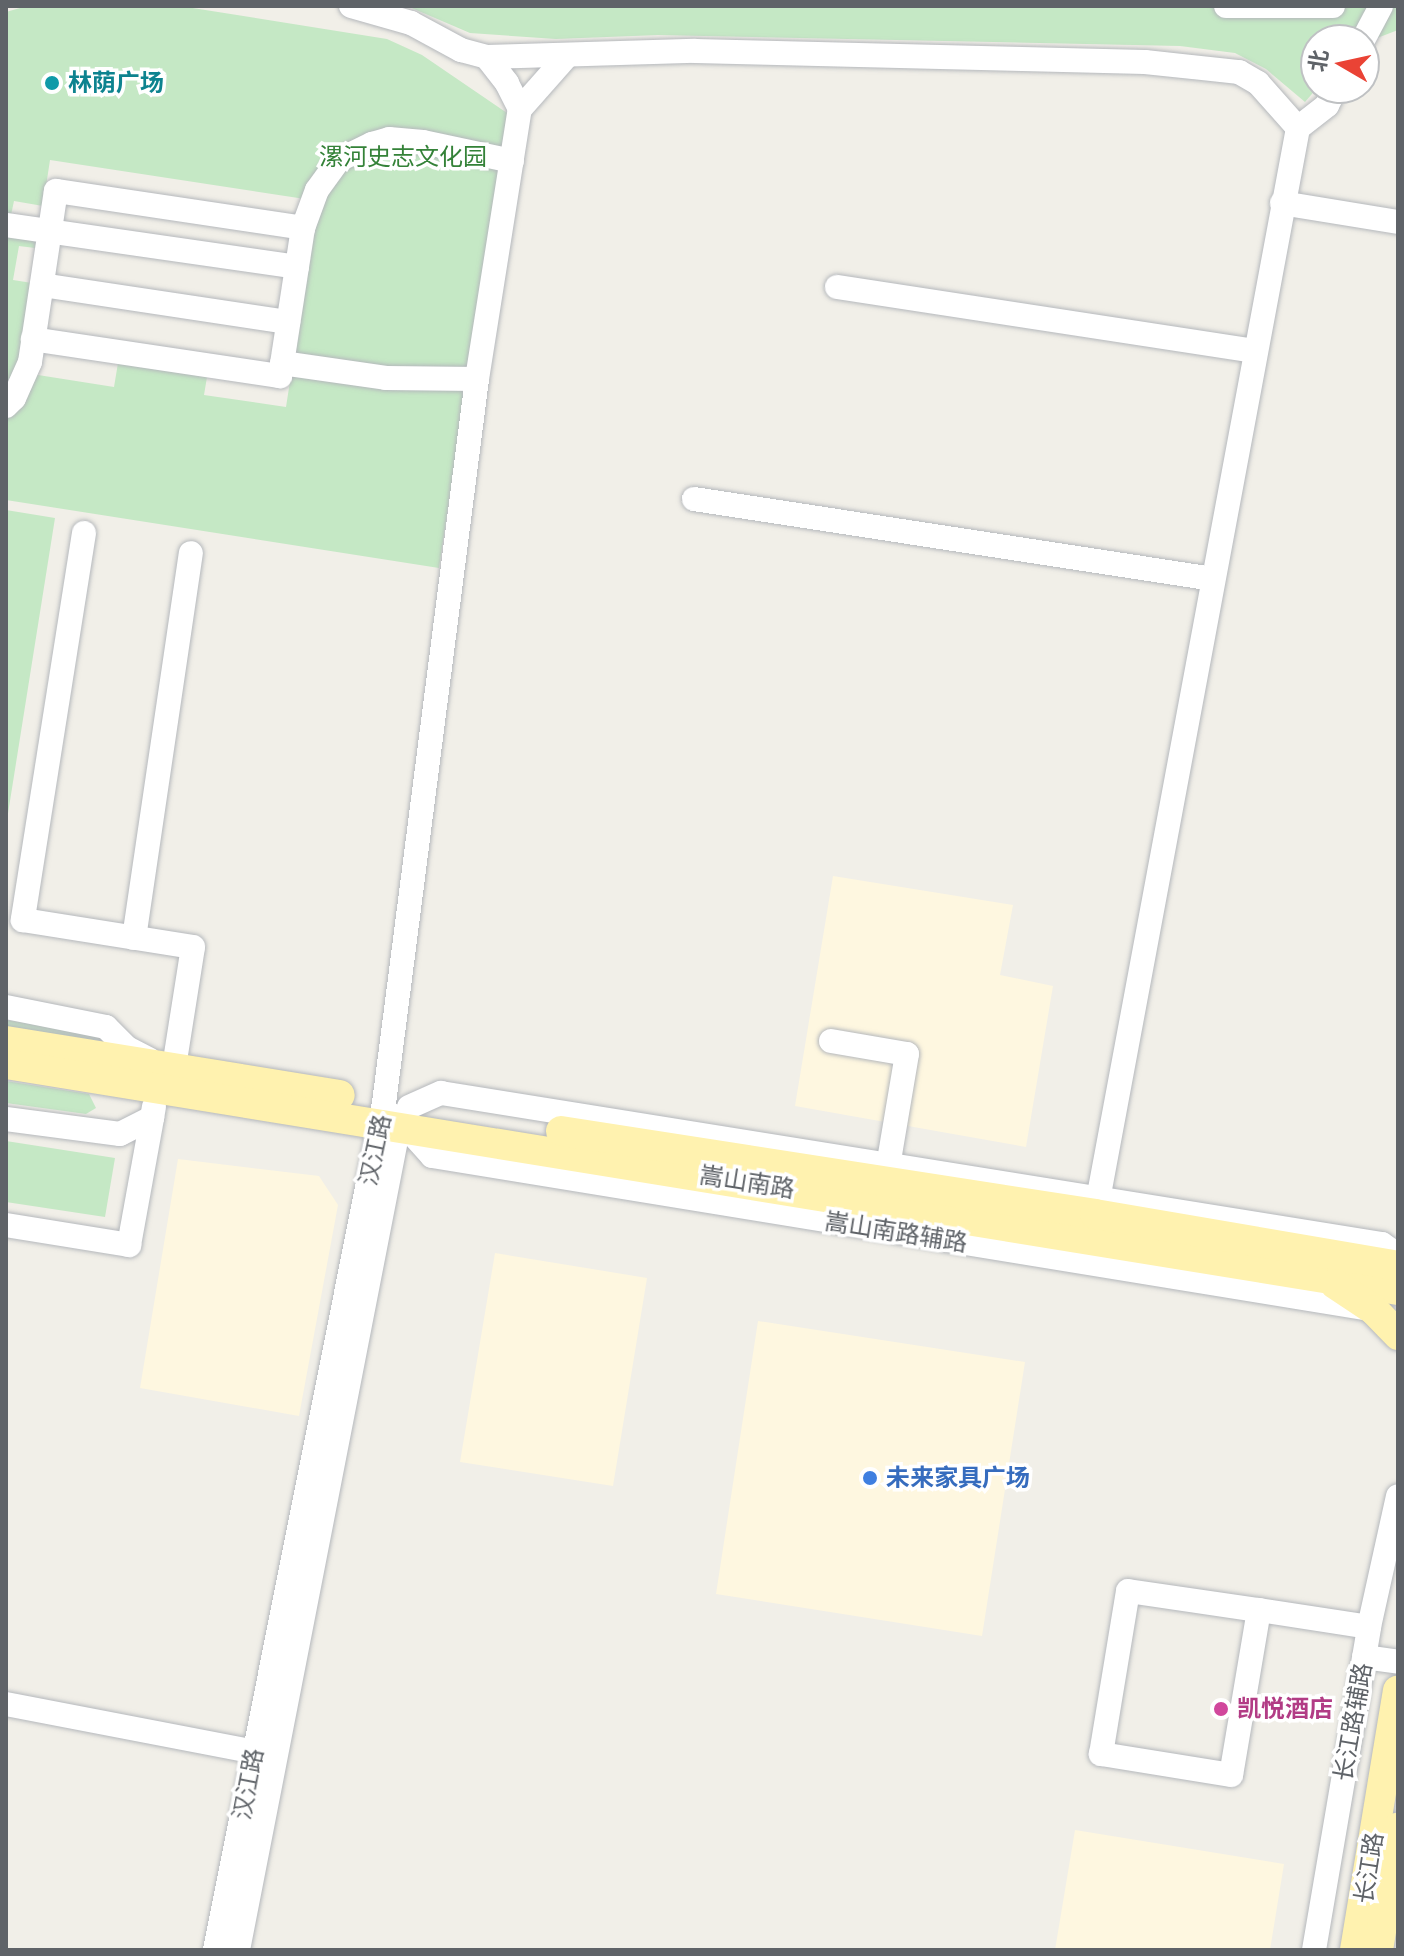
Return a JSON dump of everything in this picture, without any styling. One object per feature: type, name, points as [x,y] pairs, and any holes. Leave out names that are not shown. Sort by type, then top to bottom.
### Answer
[{"type":"main road","points":[[6,1041],[99,1067]]},
{"type":"main road","points":[[6,1064],[99,1067]]},
{"type":"main road","name":"嵩山南路","points":[[99,1067],[164,1074],[396,1117],[885,1183],[1398,1266]]},
{"type":"main road","name":"嵩山南路","points":[[1095,1216],[1154,1248],[1398,1290]]},
{"type":"main road","points":[[1327,1278],[1386,1305],[1398,1335]]},
{"type":"main road","name":"长江路","points":[[1355,1950],[1398,1691]]},
{"type":"main road","name":"长江路","points":[[1378,1950],[1398,1828]]},
{"type":"street","points":[[351,6],[411,23],[461,50],[487,57],[695,51],[1175,65],[1239,72],[1258,83],[1298,128]]},
{"type":"street","points":[[1226,6],[1333,6]]},
{"type":"street","points":[[1371,24],[1381,6]]},
{"type":"street","points":[[487,57],[507,83],[520,109]]},
{"type":"street","points":[[396,1117],[477,379],[520,109],[566,57]]},
{"type":"street","points":[[1095,1216],[1282,203],[1298,128],[1328,104]]},
{"type":"street","points":[[33,339],[280,376],[303,228],[317,190],[339,160],[389,139],[423,142],[512,161]]},
{"type":"street","points":[[6,406],[14,398],[30,362],[56,191],[303,228]]},
{"type":"street","points":[[1282,203],[1398,222]]},
{"type":"street","points":[[6,225],[297,267]]},
{"type":"street","points":[[42,285],[288,322]]},
{"type":"street","points":[[837,287],[1255,351]]},
{"type":"street","points":[[282,363],[386,378],[477,379]]},
{"type":"street","points":[[694,499],[1213,579]]},
{"type":"street","points":[[6,1225],[129,1245],[152,1118],[193,947],[23,920],[84,533]]},
{"type":"street","points":[[134,938],[191,553]]},
{"type":"street","points":[[6,1007],[106,1027],[127,1048],[164,1074]]},
{"type":"street","points":[[831,1041],[907,1054],[885,1183]]},
{"type":"street","points":[[396,1117],[441,1093],[885,1183],[1095,1216],[1382,1244],[1398,1255]]},
{"type":"street","name":"嵩山南路辅路","points":[[396,1117],[432,1156],[1175,1277],[1386,1305]]},
{"type":"street","name":"汉江路","points":[[215,1950],[255,1752],[396,1117]]},
{"type":"street","name":"汉江路","points":[[238,1950],[396,1117]]},
{"type":"street","points":[[6,1119],[120,1134],[152,1118]]},
{"type":"street","points":[[1154,1248],[1175,1277]]},
{"type":"street","name":"长江路辅路","points":[[1314,1950],[1369,1627],[1398,1496]]},
{"type":"street","points":[[1259,1610],[1231,1775],[1101,1754],[1128,1591],[1259,1610],[1369,1627]]},
{"type":"street","points":[[1364,1657],[1398,1662]]},
{"type":"street","points":[[6,1704],[255,1752]]},
{"type":"shaded area","points":[[833,876],[1013,905],[1000,975],[1053,986],[1026,1147],[795,1106]]},
{"type":"shaded area","points":[[178,1159],[319,1176],[338,1205],[299,1416],[140,1388]]},
{"type":"shaded area","points":[[495,1253],[647,1278],[613,1486],[460,1462]]},
{"type":"shaded area","name":"未来家具广场","points":[[758,1321],[1025,1362],[982,1636],[716,1594]]},
{"type":"shaded area","points":[[1075,1830],[1284,1864],[1270,1950],[1055,1950]]},
{"type":"green space","name":"漯河史志文化园","points":[[27,6],[180,6],[387,39],[422,55],[507,113],[439,568],[6,500],[6,12]],"holes":[[[50,160],[318,201],[286,407],[204,395],[207,377],[118,363],[114,387],[19,372],[32,283],[13,280],[19,246],[35,248],[39,220],[11,215],[14,201],[43,206]]]},
{"type":"green space","points":[[407,6],[1398,6],[1398,30],[1380,37],[1380,24],[1300,24],[1300,98],[1266,69],[1235,53],[1180,46],[658,35],[556,39],[470,33]]},
{"type":"green space","points":[[6,510],[55,518],[6,826]]},
{"type":"green space","points":[[6,1020],[94,1034],[101,1040],[98,1045],[6,1029]]},
{"type":"green space","points":[[6,1081],[89,1094],[96,1108],[86,1114],[6,1103]]},
{"type":"green space","points":[[6,1141],[115,1158],[105,1217],[6,1202]]},
{"type":"place","name":"林荫广场","points":[[52,83]]},
{"type":"place","name":"未来家具广场","points":[[870,1478]]},
{"type":"place","name":"凯悦酒店","points":[[1221,1709]]}]
